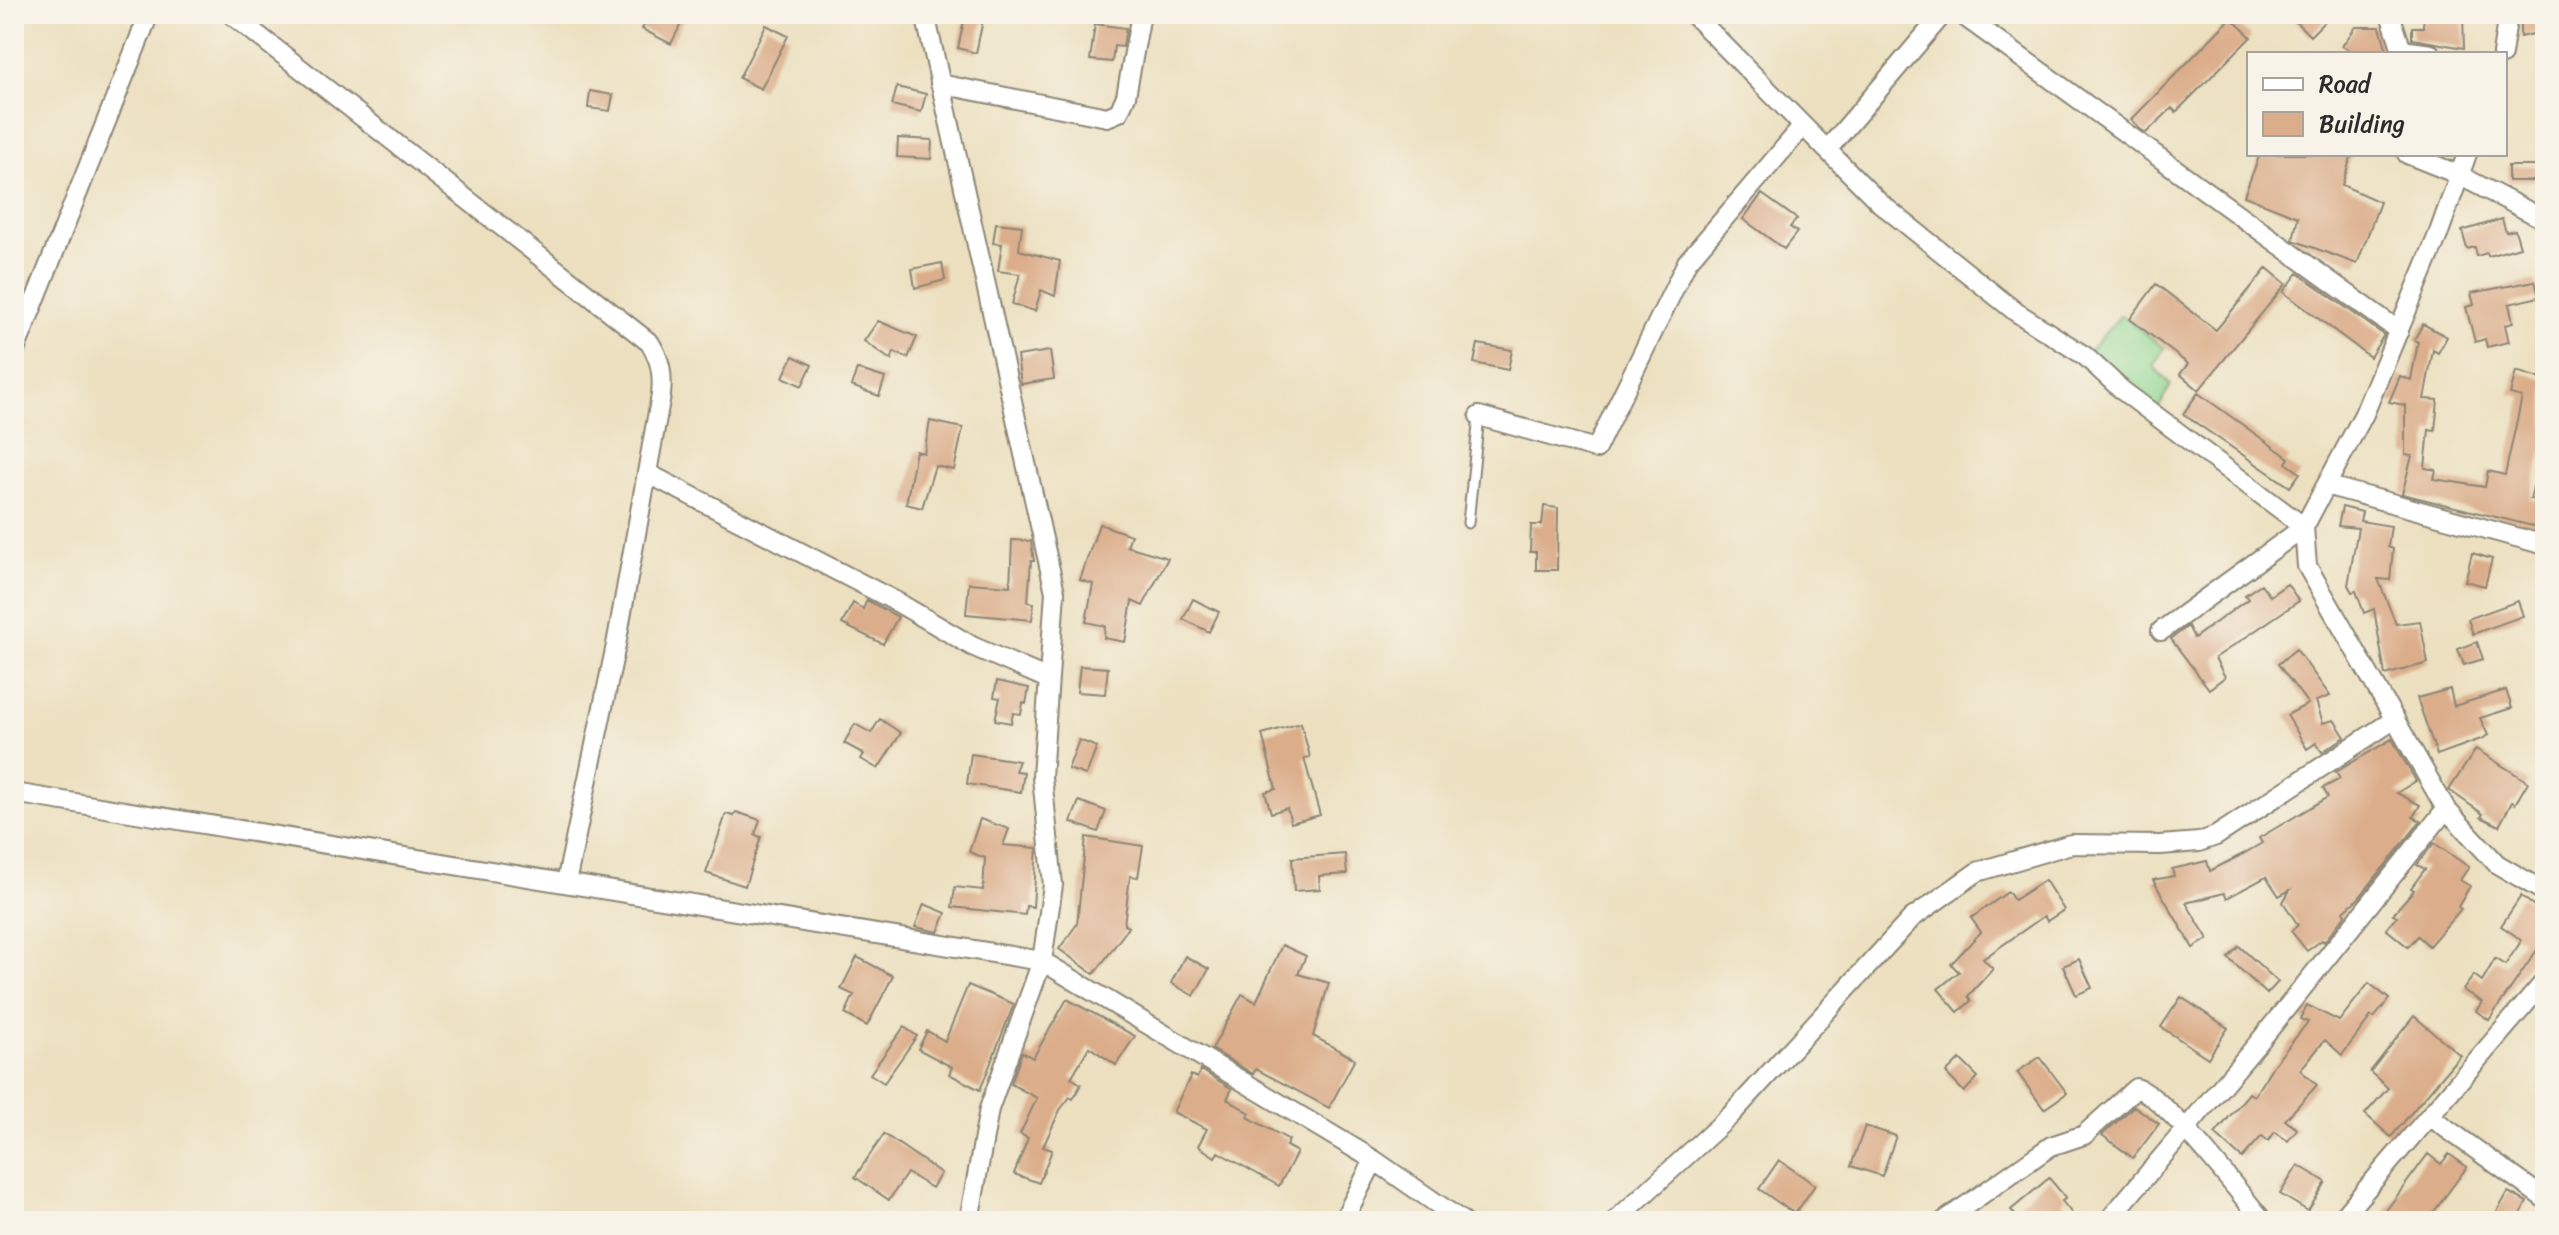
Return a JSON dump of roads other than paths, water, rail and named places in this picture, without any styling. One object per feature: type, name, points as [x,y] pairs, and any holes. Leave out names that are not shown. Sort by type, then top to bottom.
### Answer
[{"type":"street","points":[[14,353],[149,14]]},
{"type":"street","points":[[231,14],[650,343],[663,371],[616,645],[566,883]]},
{"type":"street","points":[[925,14],[1055,592],[1042,777],[1053,885],[1042,961],[989,1109],[969,1221]]},
{"type":"street","points":[[940,84],[1107,117],[1119,112],[1126,96],[1141,14]]},
{"type":"street","points":[[1693,14],[1880,203],[2016,312],[2085,356],[2123,391],[2304,527],[2307,566],[2446,809],[2497,864],[2545,892]]},
{"type":"street","points":[[1827,150],[1943,14]]},
{"type":"street","points":[[1961,14],[2399,331]]},
{"type":"street","points":[[2390,14],[2402,50],[2416,52]]},
{"type":"street","points":[[2502,52],[2508,14]]},
{"type":"street","points":[[1479,416],[1596,449],[1687,262],[1803,126]]},
{"type":"street","points":[[2412,156],[2457,174],[2545,220]]},
{"type":"street","points":[[2161,631],[2304,527],[2329,486],[2399,331],[2466,156]]},
{"type":"street","points":[[647,473],[897,602],[972,646],[1048,679]]},
{"type":"street","points":[[2329,486],[2545,545]]},
{"type":"street","points":[[1615,1221],[1730,1116],[1912,918],[1977,872],[2071,844],[2184,844],[2216,836],[2395,719]]},
{"type":"street","points":[[14,793],[1042,961],[1374,1160],[1462,1221]]},
{"type":"street","points":[[2108,1221],[2446,809]]},
{"type":"street","points":[[2339,1221],[2545,981]]},
{"type":"street","points":[[1944,1221],[2051,1146],[2084,1135],[2136,1088],[2147,1092],[2185,1130],[2263,1221]]},
{"type":"street","points":[[2429,1116],[2545,1199]]},
{"type":"street","points":[[1343,1221],[1374,1160]]},
{"type":"lane","points":[[1468,523],[1479,416]]}]
